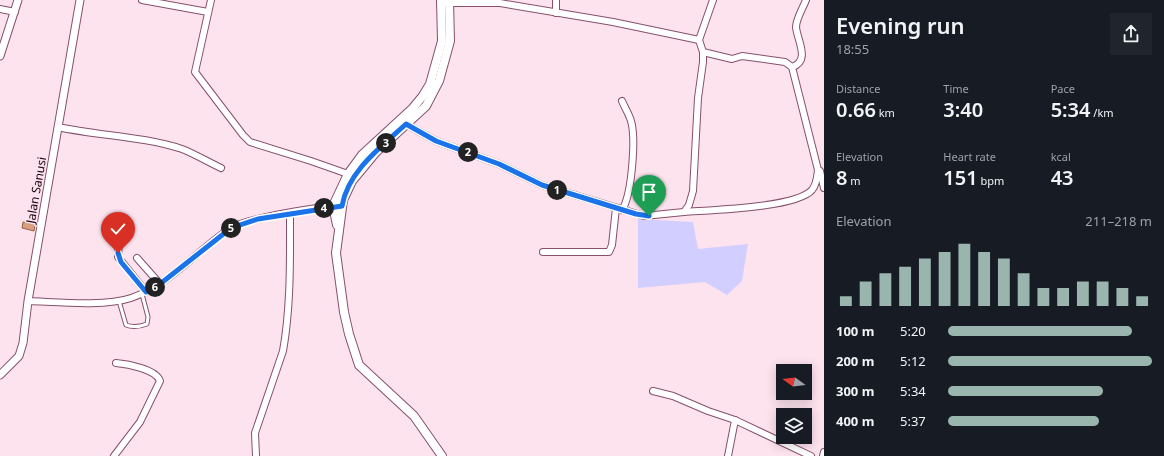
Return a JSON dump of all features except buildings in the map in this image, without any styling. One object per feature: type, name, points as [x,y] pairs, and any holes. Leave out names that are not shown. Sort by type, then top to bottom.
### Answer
[{"type":"main road","points":[[442,456],[414,416],[359,365],[348,334],[336,253],[342,206],[349,186],[366,161],[426,106],[433,95],[444,68],[450,41],[445,1]]},
{"type":"main road","points":[[338,230],[333,206],[348,174],[362,155],[412,109],[430,84],[442,41],[445,1]]},
{"type":"street","points":[[0,56],[18,0]]},
{"type":"street","name":"Jalan Sanusi","points":[[0,375],[19,356],[23,343],[28,301],[80,0]]},
{"type":"street","points":[[142,0],[208,12]]},
{"type":"street","points":[[211,0],[195,72],[246,139],[254,144],[311,160],[348,174]]},
{"type":"street","points":[[556,0],[556,13]]},
{"type":"street","points":[[684,212],[689,205],[693,191],[698,98],[703,52],[699,40],[713,0]]},
{"type":"street","points":[[792,67],[800,62],[802,54],[802,45],[796,25],[806,0]]},
{"type":"street","points":[[445,1],[500,3],[613,22],[699,40]]},
{"type":"street","points":[[0,9],[15,12]]},
{"type":"street","points":[[703,52],[732,59],[745,56],[785,62],[792,67],[820,167],[824,188]]},
{"type":"street","points":[[543,252],[609,252],[612,245],[619,209],[630,191],[633,134],[631,121],[622,102]]},
{"type":"street","points":[[406,124],[436,141],[499,164],[535,183],[644,216],[760,206],[801,198],[814,187],[820,167]]},
{"type":"street","points":[[58,127],[104,135],[129,137],[159,143],[182,150],[221,168]]},
{"type":"street","points":[[28,301],[119,301],[144,293],[160,284],[231,228],[244,223],[333,206],[342,206]]},
{"type":"street","points":[[256,456],[254,433],[282,352],[285,338],[290,274],[290,214]]},
{"type":"street","points":[[119,240],[118,257],[144,293]]},
{"type":"street","points":[[137,258],[160,284]]},
{"type":"street","points":[[114,456],[140,422],[160,381],[158,377],[135,365],[116,363]]},
{"type":"street","points":[[653,391],[673,396],[708,411],[735,420],[811,456]]},
{"type":"street","points":[[728,456],[735,420]]},
{"type":"street","points":[[823,456],[824,452]]},
{"type":"lane","points":[[119,301],[126,325],[131,327],[140,327],[147,324],[148,317],[144,293]]},
{"type":"shaded area","points":[[638,219],[693,222],[698,249],[748,244],[742,281],[727,295],[705,282],[638,288]]},
{"type":"route","points":[[118,253],[118,257],[121,262],[146,292],[160,284],[231,228],[258,219],[333,206],[342,206],[346,192],[366,161],[406,124],[436,141],[499,164],[535,183],[636,214],[649,216]]}]
